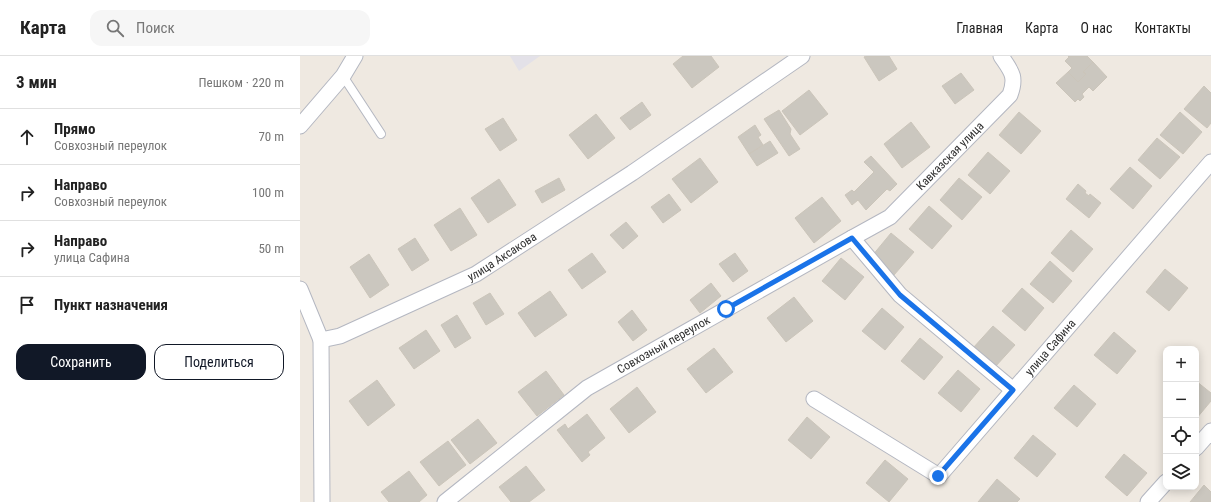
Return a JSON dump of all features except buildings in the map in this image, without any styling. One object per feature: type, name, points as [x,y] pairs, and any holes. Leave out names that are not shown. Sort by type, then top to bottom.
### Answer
[{"type":"street","points":[[300,126],[343,76],[355,56]]},
{"type":"street","name":"улица Аксакова","points":[[321,340],[340,336],[476,274],[632,173],[802,56]]},
{"type":"street","name":"Кавказская улица","points":[[852,238],[890,217],[1010,95],[1014,84],[1012,73],[1001,56]]},
{"type":"street","name":"улица Сафина","points":[[814,399],[938,476],[1211,162]]},
{"type":"street","points":[[852,238],[900,295],[1013,390]]},
{"type":"street","name":"Совхозный переулок","points":[[445,502],[587,388],[852,238]]},
{"type":"street","points":[[300,289],[321,340],[322,502]]},
{"type":"street","points":[[1199,445],[1211,431]]},
{"type":"street","points":[[1148,502],[1163,485]]},
{"type":"lane","points":[[343,76],[381,134]]},
{"type":"shaded area","points":[[510,56],[540,56],[519,71]]},
{"type":"route","points":[[726,309],[852,238],[900,295],[1013,390],[938,476]]}]
